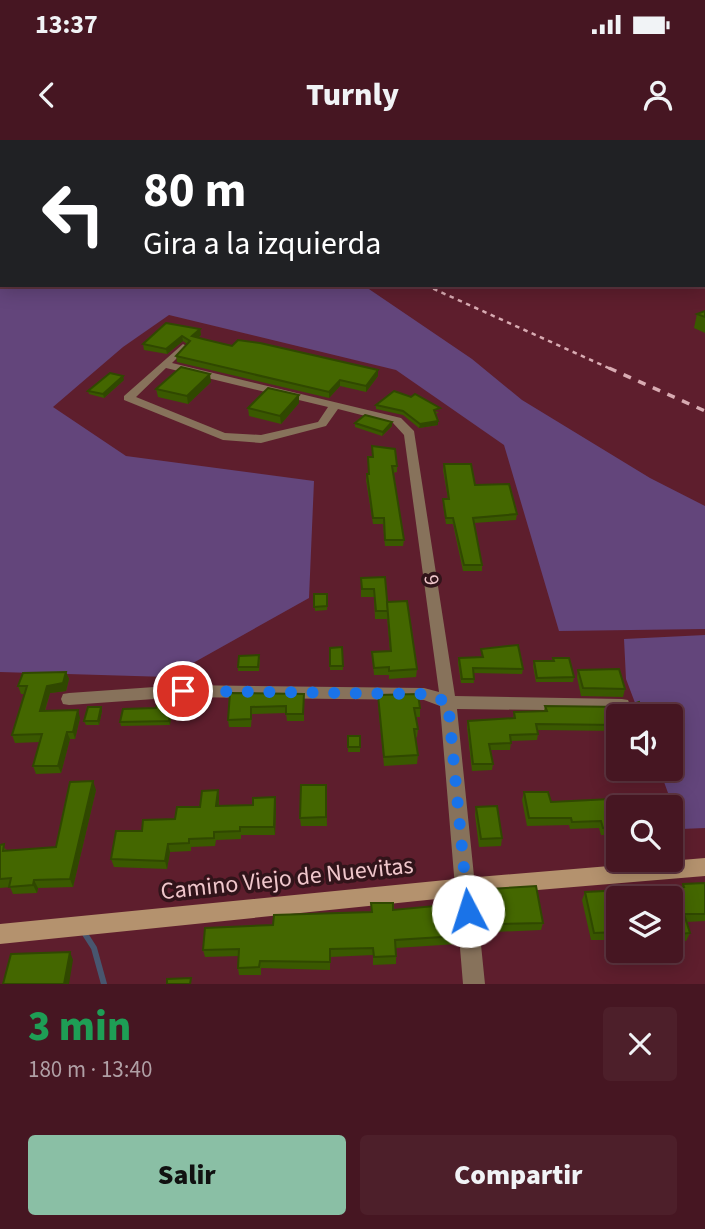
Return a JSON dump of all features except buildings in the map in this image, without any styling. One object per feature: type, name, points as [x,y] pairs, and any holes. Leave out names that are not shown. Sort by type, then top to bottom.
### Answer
[{"type":"street","points":[[183,347],[128,398],[223,436],[261,439],[322,424],[335,405]]},
{"type":"street","name":"9","points":[[165,365],[397,420],[410,435],[448,702],[474,984]]},
{"type":"street","points":[[69,699],[183,691],[424,694],[448,702],[606,705]]},
{"type":"street","name":"Camino Viejo de Nuevitas","points":[[2,939],[466,887],[705,867]]},
{"type":"shaded area","points":[[0,287],[366,287],[472,359],[522,400],[650,478],[705,506],[705,629],[559,631],[504,445],[396,370],[169,315],[123,347],[53,407],[126,456],[314,481],[309,598],[168,677],[0,672]]},
{"type":"shaded area","points":[[705,635],[705,828],[683,829],[683,795],[669,795],[664,781],[683,781],[683,704],[635,704],[626,679],[624,639]]},
{"type":"waterway","points":[[85,934],[94,948],[104,984]]},
{"type":"railway","points":[[429,287],[613,370]]},
{"type":"railway","points":[[609,368],[705,411]]},
{"type":"route","points":[[183,691],[424,694],[448,702],[468,911]]}]
